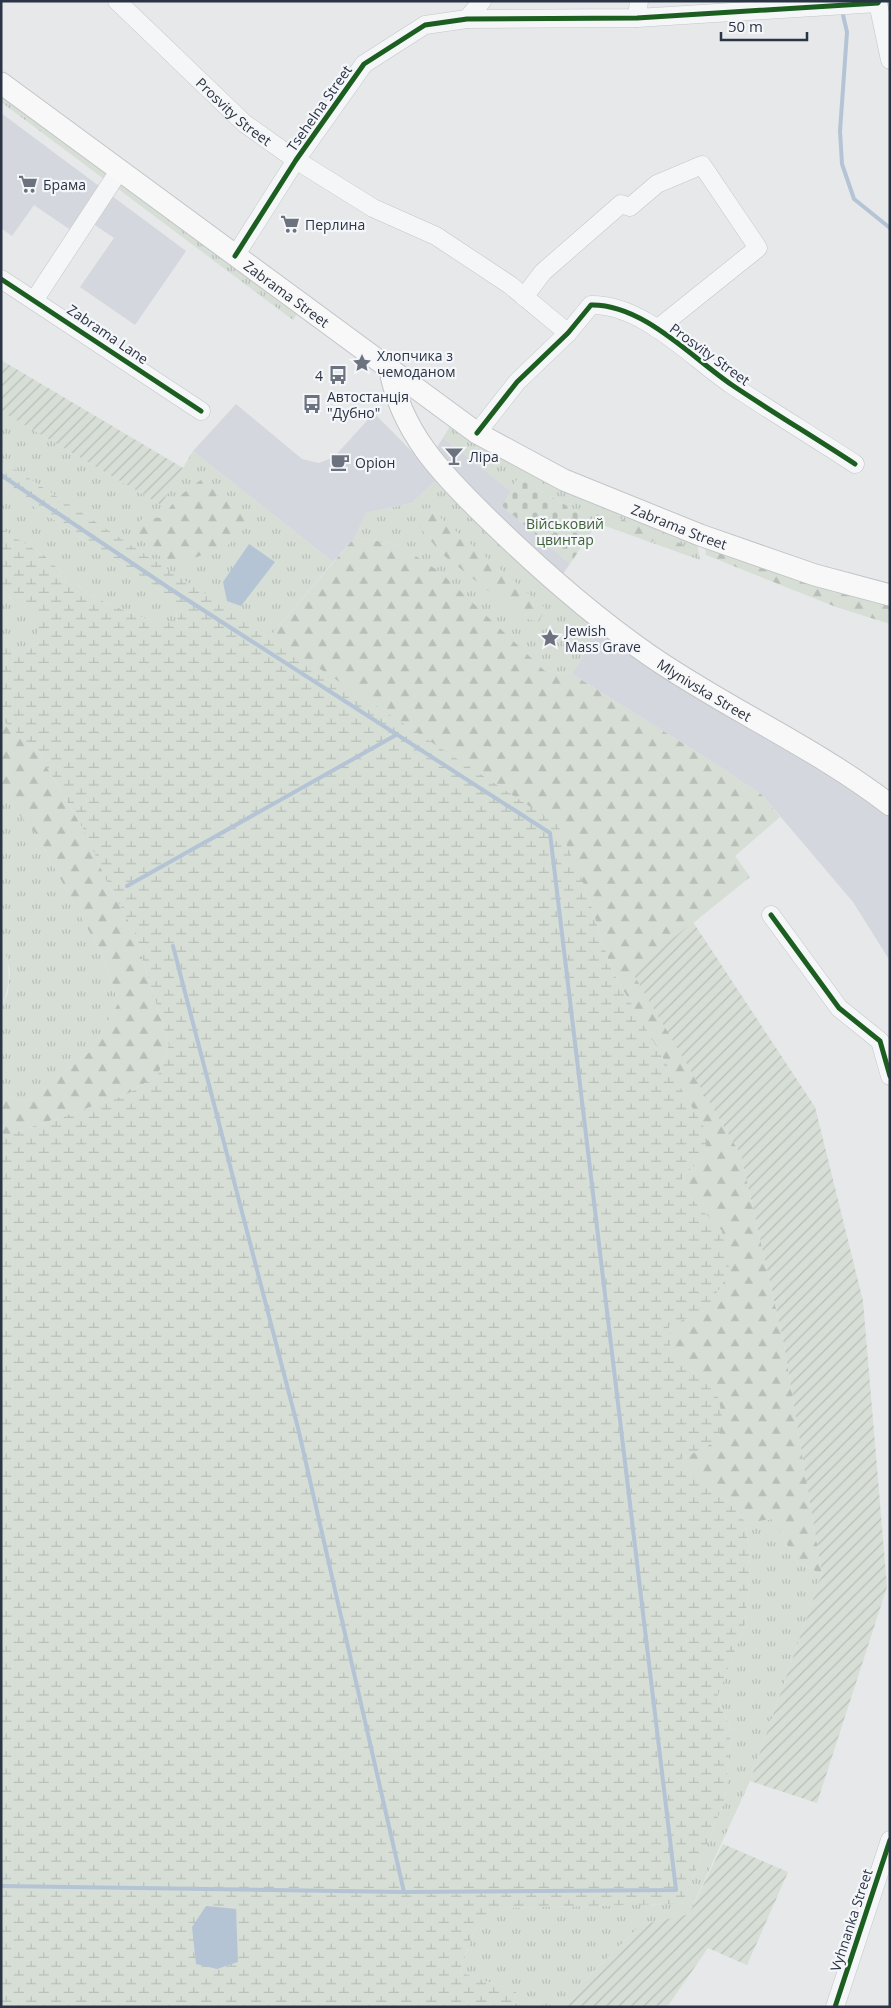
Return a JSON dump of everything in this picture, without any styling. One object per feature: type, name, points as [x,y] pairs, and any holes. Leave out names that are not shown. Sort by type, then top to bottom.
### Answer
[{"type":"main road","name":"Zabrama Street","points":[[1,83],[477,433],[564,480],[700,535],[815,575],[890,595]]},
{"type":"main road","name":"Mlynivska Street","points":[[390,370],[394,393],[412,431],[442,474],[509,540],[578,602],[649,656],[850,776],[890,805]]},
{"type":"street","name":"Prosvity Street","points":[[118,1],[244,123],[296,160],[374,208],[436,236],[524,297],[568,333]]},
{"type":"street","points":[[467,19],[482,1]]},
{"type":"street","name":"Tsehelna Street","points":[[235,256],[296,160],[364,64],[425,25],[467,19],[638,10],[878,2]]},
{"type":"street","points":[[878,2],[890,60]]},
{"type":"street","points":[[524,297],[542,272],[621,204],[630,207],[657,184],[702,165],[758,248],[657,329]]},
{"type":"street","points":[[35,299],[119,171]]},
{"type":"street","name":"Zabrama Lane","points":[[1,279],[35,299],[201,411]]},
{"type":"street","name":"Prosvity Street","points":[[477,433],[517,382],[568,333],[590,305],[606,305],[657,329],[730,384],[854,464]]},
{"type":"street","points":[[771,915],[839,1008],[880,1040],[890,1076]]},
{"type":"street","name":"Vyhnanka Street","points":[[835,2007],[883,1882],[890,1840]]},
{"type":"shaded area","points":[[1,113],[103,189],[75,233],[34,205],[12,236],[1,228]]},
{"type":"shaded area","points":[[108,193],[186,251],[135,325],[80,287],[114,238],[89,221]]},
{"type":"shaded area","points":[[236,404],[302,459],[319,463],[334,457],[374,413],[438,478],[412,503],[366,513],[355,537],[333,562],[193,451]]},
{"type":"shaded area","points":[[443,438],[511,491],[502,506],[570,564],[560,578],[433,453]]},
{"type":"shaded area","points":[[601,626],[890,812],[890,961],[853,902],[762,795],[572,674]]},
{"type":"green space","points":[[1,93],[113,175],[108,182],[1,102]]},
{"type":"green space","points":[[117,179],[298,312],[293,320],[113,185]]},
{"type":"green space","points":[[1,360],[183,468],[161,505],[1,411]]},
{"type":"green space","points":[[1,411],[161,505],[193,451],[333,562],[270,637],[1,460]]},
{"type":"green space","points":[[451,424],[697,543],[700,560],[597,523],[518,478],[511,491],[443,438]]},
{"type":"green space","points":[[1,460],[558,825],[585,887],[612,971],[709,1136],[701,1159],[682,1178],[690,1197],[722,1231],[730,1273],[704,1311],[669,1326],[671,1352],[717,1394],[722,1414],[719,1440],[681,1459],[691,1475],[731,1505],[746,1523],[750,1567],[745,1624],[717,1698],[731,1730],[725,1800],[682,1904],[497,1908],[474,1930],[460,1972],[516,1992],[514,2007],[1,2007],[1,1133],[8,1135],[126,1095],[158,1075],[169,1045],[134,931],[106,880],[86,834],[38,752],[1,719],[1,636],[18,655],[38,643],[36,615],[1,593],[1,529],[45,556],[69,580],[104,602],[146,619],[178,622],[174,604],[155,586],[1,485]]},
{"type":"green space","points":[[438,478],[601,626],[572,674],[545,671],[494,624],[399,545],[355,537],[366,513],[412,503]]},
{"type":"green space","name":"Військовий цвинтар","points":[[518,478],[597,523],[570,564],[502,506]]},
{"type":"green space","points":[[202,479],[239,503],[247,526],[226,547],[179,563],[155,554],[132,529],[144,517],[162,518],[177,498]]},
{"type":"green space","points":[[1,485],[155,586],[174,604],[178,623],[146,619],[104,602],[69,580],[45,556],[1,529]]},
{"type":"green space","points":[[429,508],[545,608],[539,622],[523,618],[442,554],[415,522],[422,509]]},
{"type":"green space","points":[[595,508],[691,548],[689,554],[598,521],[590,513]]},
{"type":"green space","points":[[355,537],[399,545],[440,572],[545,671],[572,674],[762,795],[780,817],[735,856],[750,877],[633,972],[741,1155],[783,1339],[822,1574],[798,1563],[772,1519],[746,1523],[731,1505],[691,1475],[681,1459],[719,1440],[717,1394],[671,1352],[669,1325],[704,1311],[722,1231],[690,1197],[682,1178],[701,1159],[688,1101],[612,971],[585,887],[270,637]]},
{"type":"green space","points":[[705,545],[890,603],[890,624],[836,607],[706,555]]},
{"type":"green space","points":[[1,593],[37,615],[38,643],[18,655],[1,636]]},
{"type":"green space","points":[[1,719],[38,752],[86,834],[106,880],[134,931],[169,1045],[158,1075],[126,1095],[8,1135],[1,1133],[1,1096],[29,1101],[91,1051],[119,1002],[101,953],[36,834],[1,794]]},
{"type":"green space","points":[[1,794],[36,834],[101,953],[119,1002],[91,1051],[29,1101],[1,1096],[1,1008],[8,993],[10,972],[1,934]]},
{"type":"green space","points":[[693,922],[815,1107],[863,1301],[887,1587],[817,1803],[750,1781],[822,1574],[783,1339],[741,1155],[632,972]]},
{"type":"green space","points":[[1,934],[8,962],[9,980],[1,1008]]},
{"type":"green space","points":[[772,1519],[798,1563],[822,1574],[750,1781],[689,1914],[641,1925],[557,2007],[514,2007],[516,1992],[460,1972],[474,1930],[497,1908],[682,1904],[725,1800],[731,1730],[717,1698],[745,1624],[750,1567],[746,1523]]},
{"type":"green space","points":[[723,1844],[788,1872],[747,1965],[708,1948],[667,2007],[557,2007],[641,1925],[689,1914]]},
{"type":"water","points":[[249,544],[275,562],[241,606],[227,601],[223,582]]},
{"type":"water","points":[[206,1906],[236,1909],[238,1962],[217,1969],[196,1964],[192,1927]]},
{"type":"waterway","points":[[843,15],[847,32],[840,131],[842,164],[854,199],[890,228]]},
{"type":"waterway","points":[[1,475],[172,590],[550,833],[676,1890],[404,1892],[1,1886]]},
{"type":"waterway","points":[[127,886],[396,735]]},
{"type":"waterway","points":[[173,946],[298,1428],[404,1892]]},
{"type":"cycle path","points":[[235,256],[296,160],[364,64],[425,25],[467,19],[637,18],[878,3],[879,1]]},
{"type":"cycle path","points":[[1,279],[201,411]]},
{"type":"cycle path","points":[[477,433],[517,382],[568,333],[591,305],[610,307],[648,322],[732,385],[855,464]]},
{"type":"cycle path","points":[[771,915],[839,1008],[880,1041],[890,1076]]},
{"type":"cycle path","points":[[835,2007],[890,1840]]},
{"type":"place","name":"Брама","points":[[28,184]]},
{"type":"place","name":"Перлина","points":[[290,224]]},
{"type":"place","name":"Хлопчика з чемоданом","points":[[362,363]]},
{"type":"place","name":"4","points":[[338,375]]},
{"type":"place","name":"Автостанція \"Дубно\"","points":[[312,404]]},
{"type":"place","name":"Ліра","points":[[454,456]]},
{"type":"place","name":"Оріон","points":[[340,462]]},
{"type":"place","name":"Jewish Mass Grave","points":[[550,638]]}]
